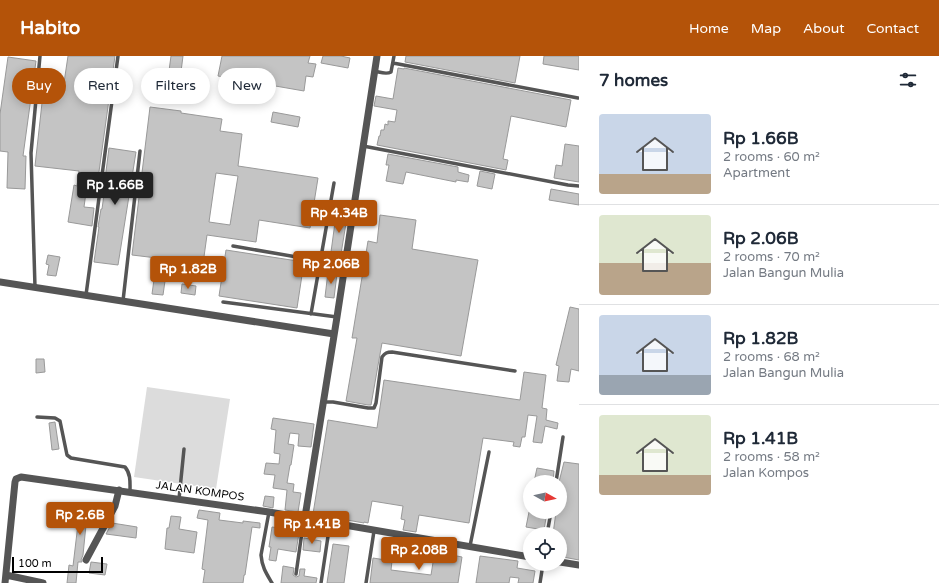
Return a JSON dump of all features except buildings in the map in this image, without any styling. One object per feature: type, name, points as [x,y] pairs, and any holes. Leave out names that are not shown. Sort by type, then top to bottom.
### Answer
[{"type":"street","points":[[304,517],[337,317],[376,56]]},
{"type":"street","points":[[0,282],[334,334]]},
{"type":"street","name":"JALAN KOMPOS","points":[[5,583],[6,575],[4,562],[15,482],[18,478],[24,477],[304,517],[523,556]]},
{"type":"street","points":[[86,560],[115,506],[119,490]]},
{"type":"street","points":[[567,563],[579,566]]},
{"type":"street","points":[[6,575],[44,583]]},
{"type":"lane","points":[[35,287],[31,153],[40,56]]},
{"type":"lane","points":[[86,295],[118,56]]},
{"type":"lane","points":[[374,71],[391,72],[394,56]]},
{"type":"lane","points":[[393,63],[578,98]]},
{"type":"lane","points":[[363,146],[579,186]]},
{"type":"lane","points":[[123,301],[140,151]]},
{"type":"lane","points":[[311,314],[334,183]]},
{"type":"lane","points":[[233,246],[320,261]]},
{"type":"lane","points":[[223,302],[337,317]]},
{"type":"lane","points":[[323,402],[374,408],[376,403],[382,357],[387,352],[515,371]]},
{"type":"lane","points":[[38,417],[55,418],[60,421],[67,455],[72,458],[125,467],[129,471],[130,492]]},
{"type":"lane","points":[[557,475],[563,437]]},
{"type":"lane","points":[[179,499],[184,449]]},
{"type":"lane","points":[[470,546],[490,452]]},
{"type":"lane","points":[[269,512],[261,555],[263,567],[272,583]]},
{"type":"lane","points":[[296,574],[304,517]]},
{"type":"lane","points":[[322,583],[330,522]]},
{"type":"lane","points":[[366,583],[374,530]]},
{"type":"lane","points":[[540,583],[541,571]]},
{"type":"shaded area","points":[[147,387],[230,399],[216,489],[134,477]]}]
